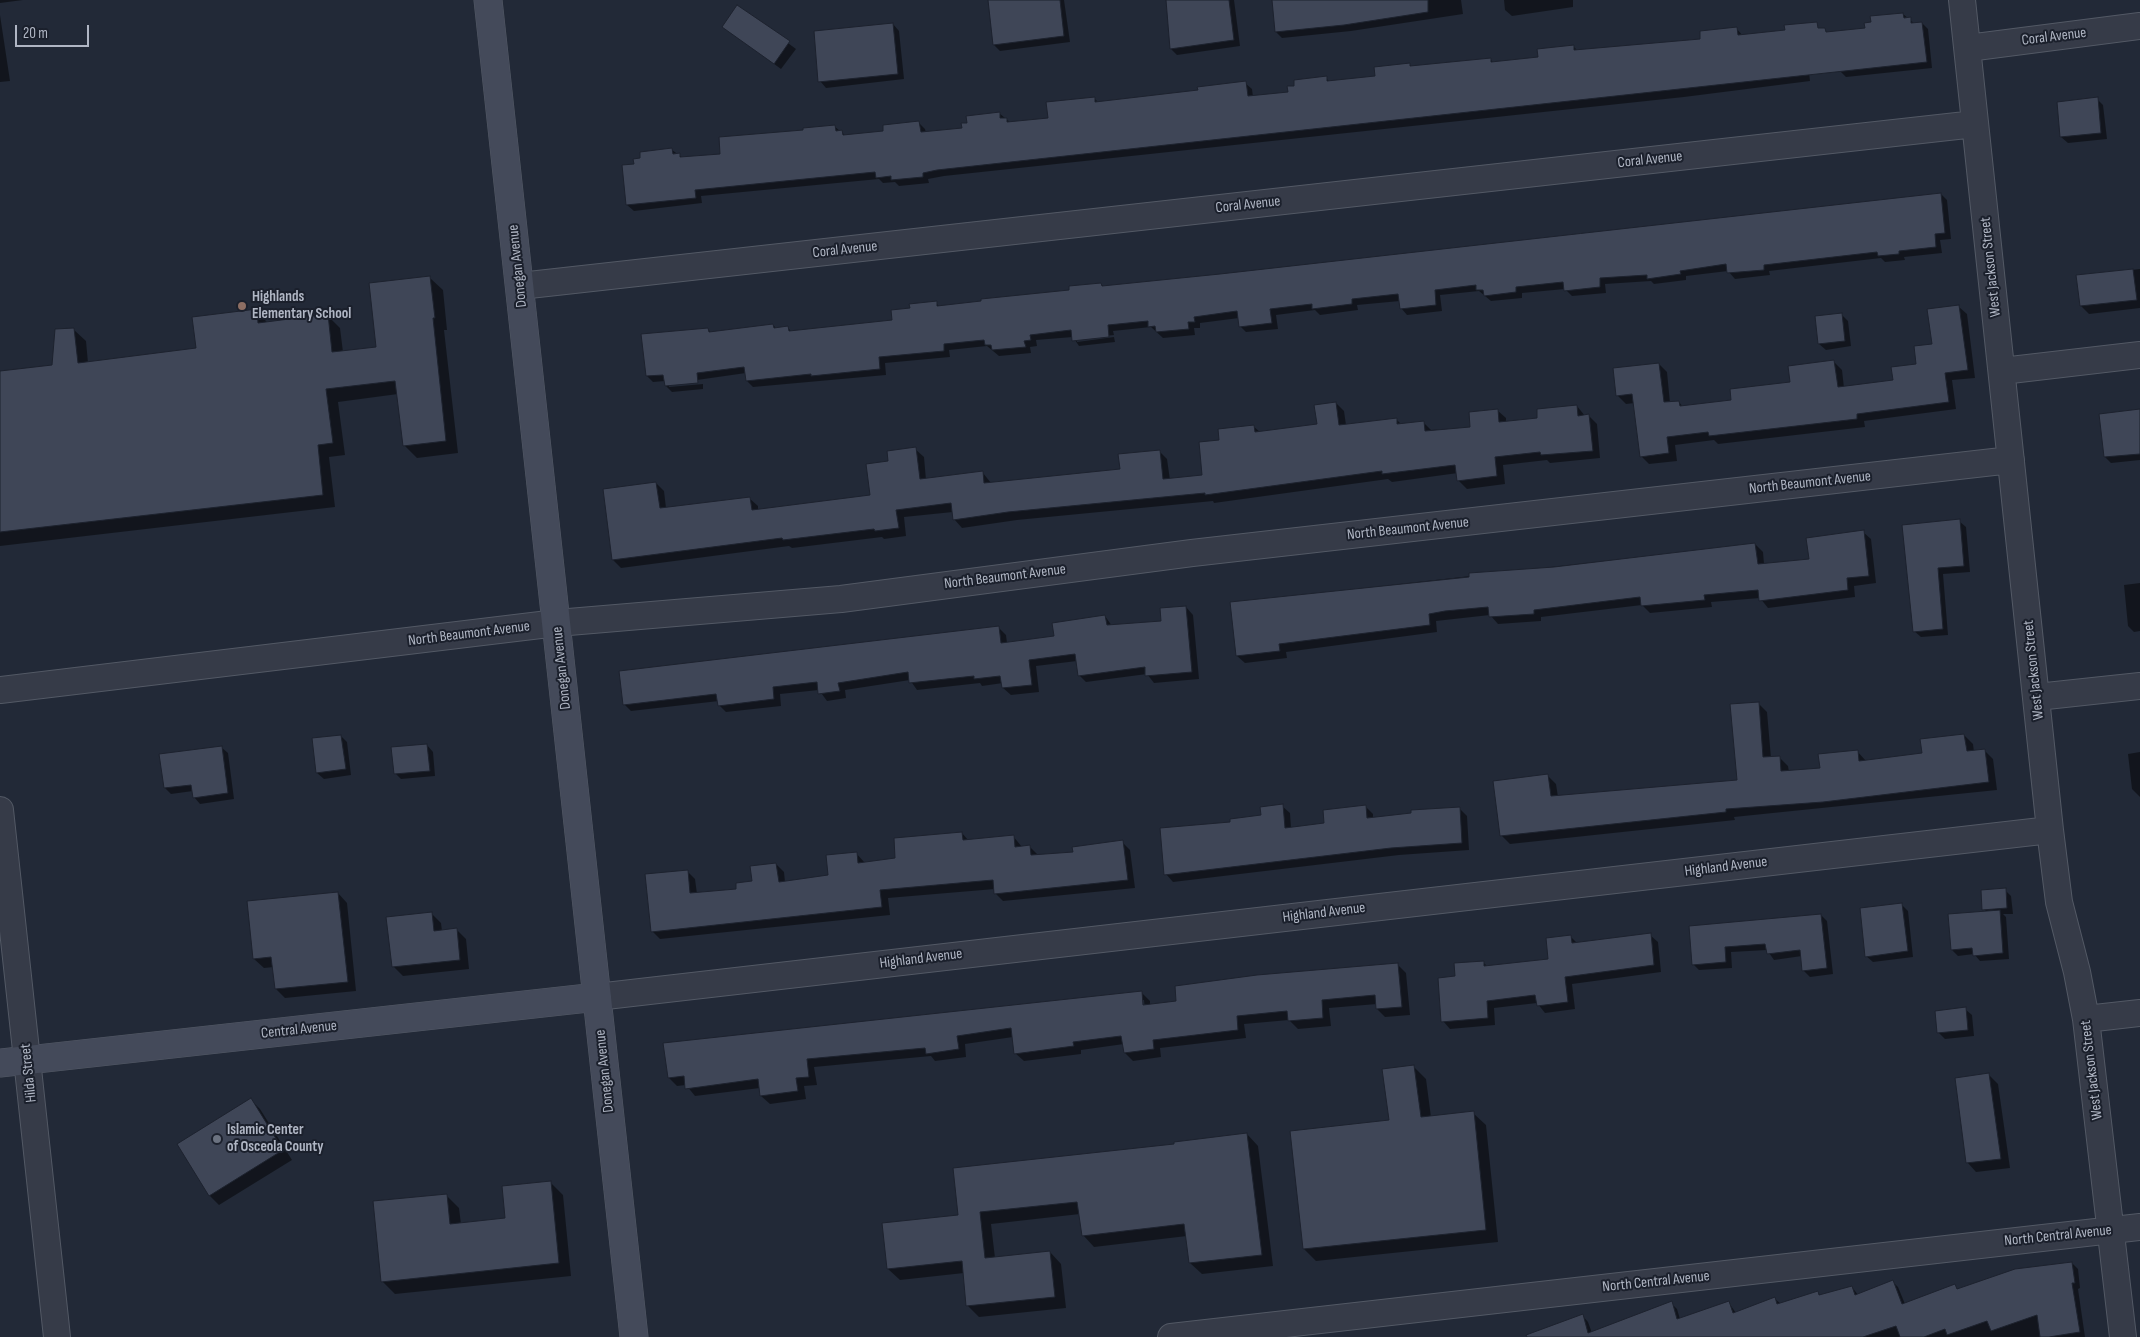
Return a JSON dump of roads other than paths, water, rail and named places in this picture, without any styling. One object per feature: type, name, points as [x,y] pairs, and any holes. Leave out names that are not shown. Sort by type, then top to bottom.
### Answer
[{"type":"street","name":"Donegan Avenue","points":[[488,0],[634,1337]]},
{"type":"street","name":"West Jackson Street","points":[[1962,0],[2050,830],[2059,902],[2078,972],[2086,1019],[2123,1337]]},
{"type":"street","name":"Coral Avenue","points":[[1968,48],[2140,26]]},
{"type":"street","name":"Coral Avenue","points":[[520,286],[1975,124]]},
{"type":"street","points":[[2002,371],[2140,355]]},
{"type":"street","name":"North Beaumont Avenue","points":[[0,690],[557,623],[839,599],[1192,553],[2010,460]]},
{"type":"street","points":[[2037,697],[2140,686]]},
{"type":"street","name":"Hilda Street","points":[[0,810],[57,1337]]},
{"type":"street","name":"Highland Avenue","points":[[597,997],[2050,830]]},
{"type":"street","name":"Central Avenue","points":[[0,1064],[597,997]]},
{"type":"street","points":[[2086,1019],[2140,1013]]},
{"type":"street","name":"North Central Avenue","points":[[1171,1337],[2140,1227]]},
{"type":"place","name":"Highlands Elementary School","points":[[242,306]]},
{"type":"place","name":"Islamic Center of Osceola County","points":[[217,1139]]}]
